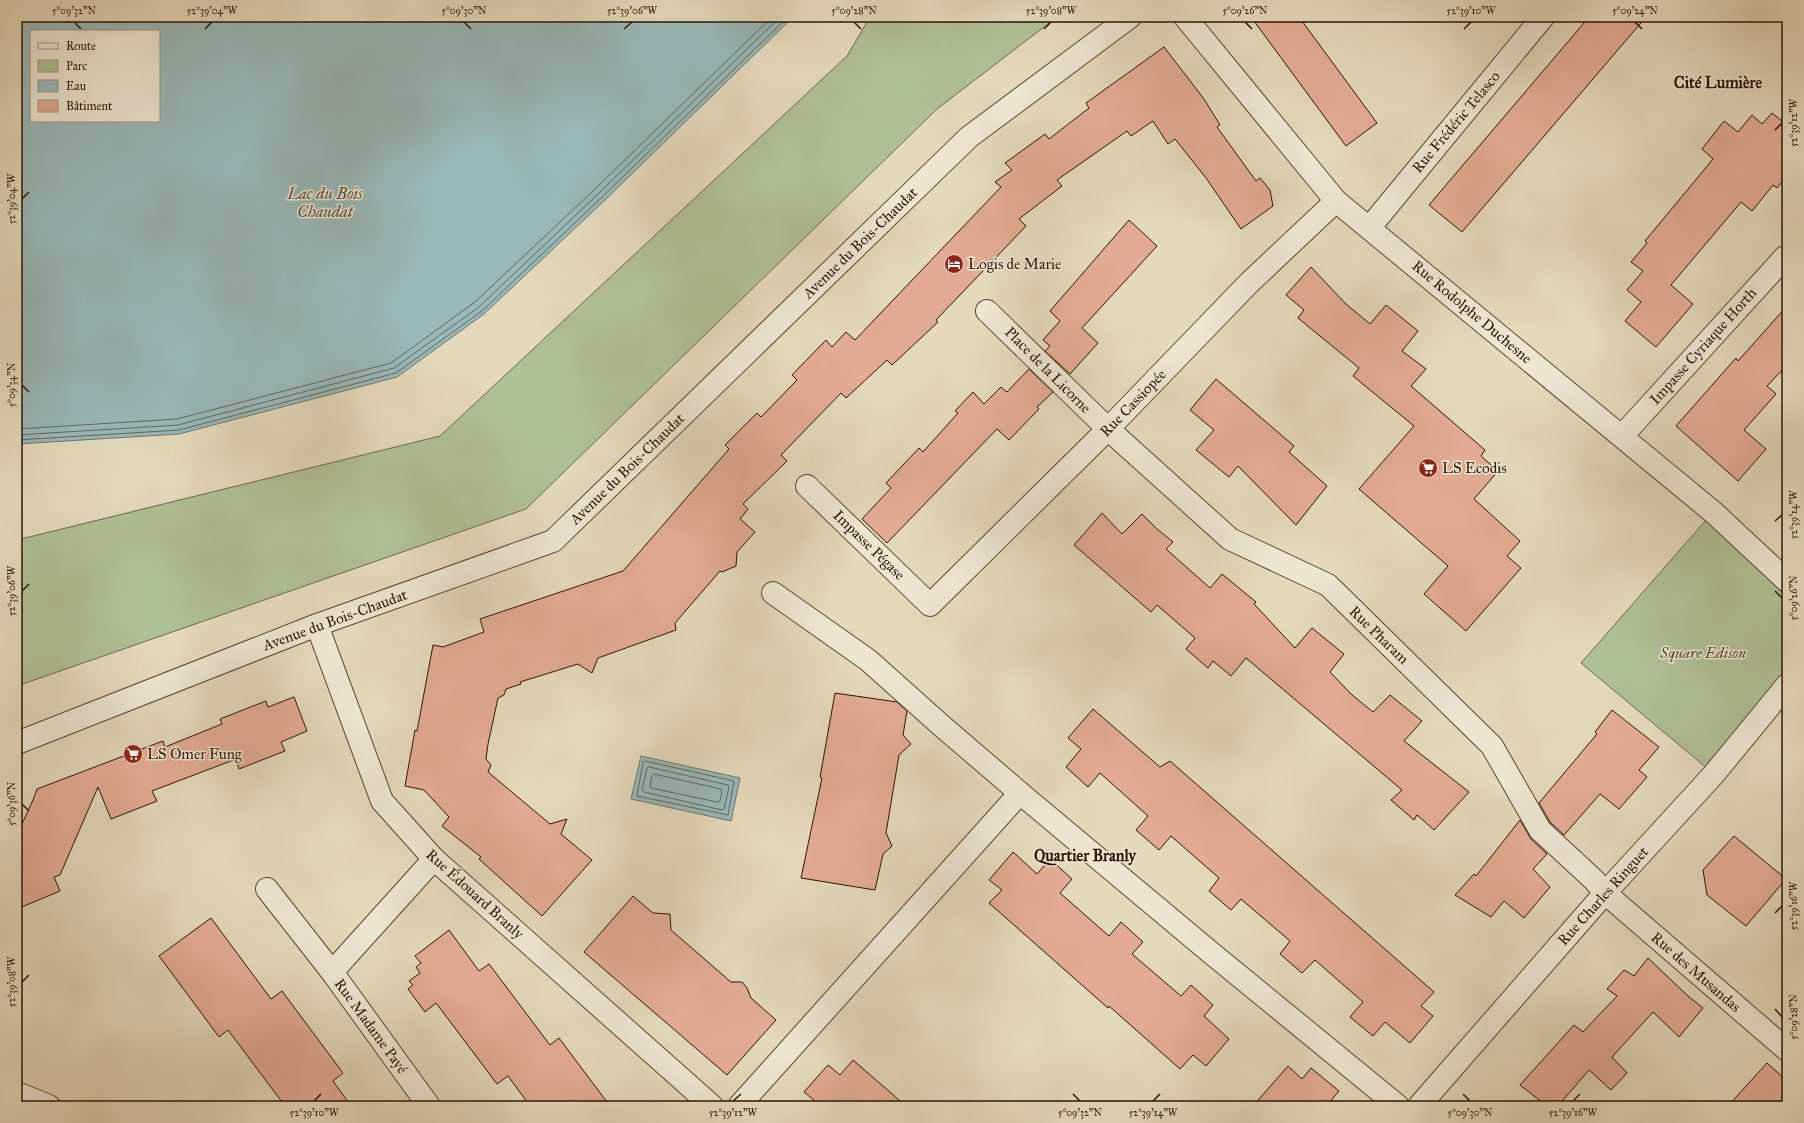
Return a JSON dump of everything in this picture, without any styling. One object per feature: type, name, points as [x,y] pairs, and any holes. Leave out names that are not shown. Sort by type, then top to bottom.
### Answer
[{"type":"street","name":"Avenue du Bois-Chaudat","points":[[17,743],[317,625],[553,541],[969,137],[1130,17]]},
{"type":"street","name":"Rue Rodolphe Duchesne","points":[[1185,17],[1336,201],[1370,227],[1713,512],[1787,581]]},
{"type":"street","name":"Rue Frédéric Telasco","points":[[1370,227],[1543,17]]},
{"type":"street","name":"Rue Cassiopée","points":[[930,605],[1108,429],[1249,283],[1336,201]]},
{"type":"street","name":"Impasse Cyriaque Horth","points":[[1622,436],[1785,256]]},
{"type":"street","name":"Place de la Licorne","points":[[988,311],[1108,429]]},
{"type":"street","name":"Rue Pharam","points":[[1108,429],[1230,539],[1328,585],[1492,746],[1540,830],[1594,880],[1604,893]]},
{"type":"street","name":"Impasse Pégase","points":[[807,486],[930,605]]},
{"type":"street","points":[[773,593],[868,660],[942,727],[1020,793],[1210,952],[1398,1106]]},
{"type":"street","name":"Rue Édouard Branly","points":[[317,625],[382,800],[434,859],[712,1106]]},
{"type":"street","name":"Rue Charles Ringuet","points":[[1419,1106],[1604,893],[1714,774],[1787,686]]},
{"type":"street","points":[[739,1106],[1020,793]]},
{"type":"street","name":"Rue Madame Payé","points":[[429,1106],[332,972],[434,859]]},
{"type":"street","points":[[267,889],[332,972]]},
{"type":"street","name":"Rue des Musandas","points":[[1604,893],[1787,1050]]},
{"type":"street","points":[[17,1093],[49,1106]]},
{"type":"green space","points":[[870,17],[1057,17],[937,109],[526,509],[17,686],[17,540],[440,436],[847,56]]},
{"type":"green space","name":"Square Edison","points":[[1713,512],[1787,581],[1787,685],[1714,774],[1581,663]]},
{"type":"water","name":"Lac du Bois Chaudat","points":[[17,17],[793,17],[604,201],[484,314],[397,377],[179,434],[17,444]]},
{"type":"water","points":[[641,756],[740,778],[731,821],[631,799]]},
{"type":"building","points":[[1251,17],[1299,17],[1377,123],[1346,146]]},
{"type":"building","points":[[1589,17],[1646,17],[1462,232],[1429,205]]},
{"type":"building","points":[[1164,47],[1204,99],[1220,125],[1217,127],[1256,181],[1260,178],[1270,190],[1273,206],[1241,229],[1206,178],[1175,139],[1168,144],[1153,121],[1131,136],[1127,131],[1057,180],[1062,186],[1019,219],[1026,226],[936,320],[938,322],[892,365],[887,360],[846,398],[841,393],[781,455],[787,461],[743,504],[748,509],[740,519],[755,532],[737,552],[736,566],[722,572],[720,571],[675,623],[676,630],[598,658],[592,673],[578,664],[520,682],[521,684],[506,689],[504,695],[498,698],[488,744],[486,759],[491,765],[488,772],[550,824],[567,819],[561,834],[592,860],[542,916],[479,859],[481,857],[442,826],[449,817],[424,790],[405,786],[433,645],[443,647],[484,632],[480,619],[623,571],[729,449],[725,445],[757,413],[761,417],[797,380],[792,375],[826,340],[832,347],[846,332],[855,340],[1001,187],[995,182],[1012,170],[1005,163],[1045,134],[1049,139],[1089,108],[1086,103]]},
{"type":"building","points":[[1772,113],[1787,125],[1787,176],[1777,188],[1773,185],[1752,211],[1741,202],[1671,285],[1693,304],[1656,347],[1625,321],[1641,302],[1627,290],[1643,271],[1631,262],[1647,243],[1645,241],[1713,159],[1702,149],[1724,121],[1738,132],[1752,115],[1762,124]]},
{"type":"building","points":[[1129,220],[1157,246],[1082,328],[1098,343],[1070,374],[1045,351],[1050,346],[1043,340],[1060,321],[1050,311]]},
{"type":"building","points":[[1311,267],[1346,304],[1370,324],[1386,305],[1418,331],[1402,351],[1426,369],[1411,386],[1485,450],[1481,456],[1498,471],[1474,499],[1520,541],[1507,556],[1521,568],[1466,631],[1424,594],[1448,566],[1359,489],[1414,426],[1353,376],[1359,368],[1298,318],[1304,310],[1286,295]]},
{"type":"building","points":[[1787,306],[1787,365],[1767,386],[1776,394],[1744,430],[1766,449],[1738,481],[1676,426],[1736,358],[1738,361]]},
{"type":"building","points":[[1029,369],[1053,392],[1037,407],[1039,409],[1009,440],[997,429],[887,543],[862,519],[891,488],[886,483],[919,448],[923,452],[958,413],[955,411],[973,392],[984,404],[1001,387],[1007,392]]},
{"type":"building","points":[[1216,379],[1294,446],[1289,452],[1327,486],[1296,525],[1238,466],[1229,477],[1196,450],[1214,430],[1190,410]]},
{"type":"building","points":[[1102,513],[1122,534],[1142,514],[1173,542],[1166,549],[1210,588],[1222,574],[1256,602],[1254,604],[1295,648],[1312,628],[1344,654],[1330,672],[1351,694],[1373,712],[1390,695],[1422,721],[1404,741],[1469,792],[1434,830],[1417,815],[1414,820],[1391,800],[1402,790],[1246,658],[1231,676],[1213,661],[1208,668],[1186,649],[1195,638],[1157,605],[1151,612],[1074,545]]},
{"type":"building","points":[[835,693],[897,702],[907,711],[903,735],[911,744],[899,755],[886,833],[892,846],[883,854],[875,890],[801,878],[822,778],[820,777]]},
{"type":"building","points":[[294,697],[307,731],[281,742],[285,751],[239,769],[236,759],[152,791],[157,801],[111,819],[98,787],[60,875],[54,877],[60,891],[17,909],[17,835],[37,789],[163,741],[165,747],[222,724],[220,719],[266,701],[268,707]]},
{"type":"building","points":[[1093,709],[1160,767],[1170,761],[1434,992],[1421,1006],[1433,1016],[1410,1043],[1385,1022],[1373,1036],[1350,1017],[1363,1002],[1315,960],[1302,973],[1280,954],[1290,941],[1241,899],[1231,910],[1209,891],[1219,878],[1171,836],[1159,850],[1136,830],[1148,816],[1100,773],[1088,787],[1066,767],[1081,749],[1068,738]]},
{"type":"building","points":[[1612,710],[1659,747],[1639,770],[1647,777],[1619,809],[1600,794],[1564,835],[1550,822],[1539,803],[1597,734],[1595,732]]},
{"type":"building","points":[[1520,820],[1531,839],[1547,854],[1533,869],[1550,887],[1524,918],[1504,901],[1491,917],[1455,895],[1474,874],[1476,876]]},
{"type":"building","points":[[1734,836],[1786,879],[1746,926],[1707,895],[1703,870]]},
{"type":"building","points":[[1013,852],[1037,874],[1050,859],[1072,879],[1060,893],[1109,936],[1121,922],[1143,942],[1132,954],[1181,996],[1191,985],[1213,1005],[1204,1016],[1229,1039],[1206,1066],[1193,1055],[1180,1069],[989,903],[1002,890],[989,880]]},
{"type":"building","points":[[633,896],[653,913],[670,914],[671,930],[731,982],[742,982],[747,988],[751,998],[776,1020],[727,1075],[584,952]]},
{"type":"building","points":[[211,918],[271,999],[282,991],[343,1073],[333,1081],[351,1106],[285,1106],[228,1030],[219,1037],[159,956]]},
{"type":"building","points":[[449,930],[479,971],[489,964],[550,1045],[559,1038],[610,1106],[530,1106],[508,1076],[497,1084],[436,1003],[425,1012],[408,989],[413,985],[409,981],[420,973],[416,967],[421,963],[415,956]]},
{"type":"building","points":[[1648,958],[1688,996],[1703,1008],[1679,1037],[1653,1012],[1612,1057],[1627,1073],[1611,1090],[1589,1070],[1558,1106],[1547,1106],[1520,1085],[1574,1025],[1583,1032],[1617,996],[1607,989],[1624,970],[1634,976]]},
{"type":"building","points":[[853,1060],[906,1106],[821,1106],[804,1092],[828,1065],[840,1075]]},
{"type":"building","points":[[1767,1063],[1787,1081],[1787,1106],[1728,1106]]},
{"type":"building","points":[[1288,1066],[1302,1079],[1311,1068],[1339,1091],[1328,1104],[1330,1106],[1253,1106]]},
{"type":"place","name":"Logis de Marie","points":[[954,264]]},
{"type":"place","name":"LS Ecodis","points":[[1428,468]]},
{"type":"place","name":"LS Omer Fung","points":[[133,754]]},
{"type":"district","name":"Cité Lumière","points":[[1718,82]]},
{"type":"district","name":"Quartier Branly","points":[[1085,855]]}]
